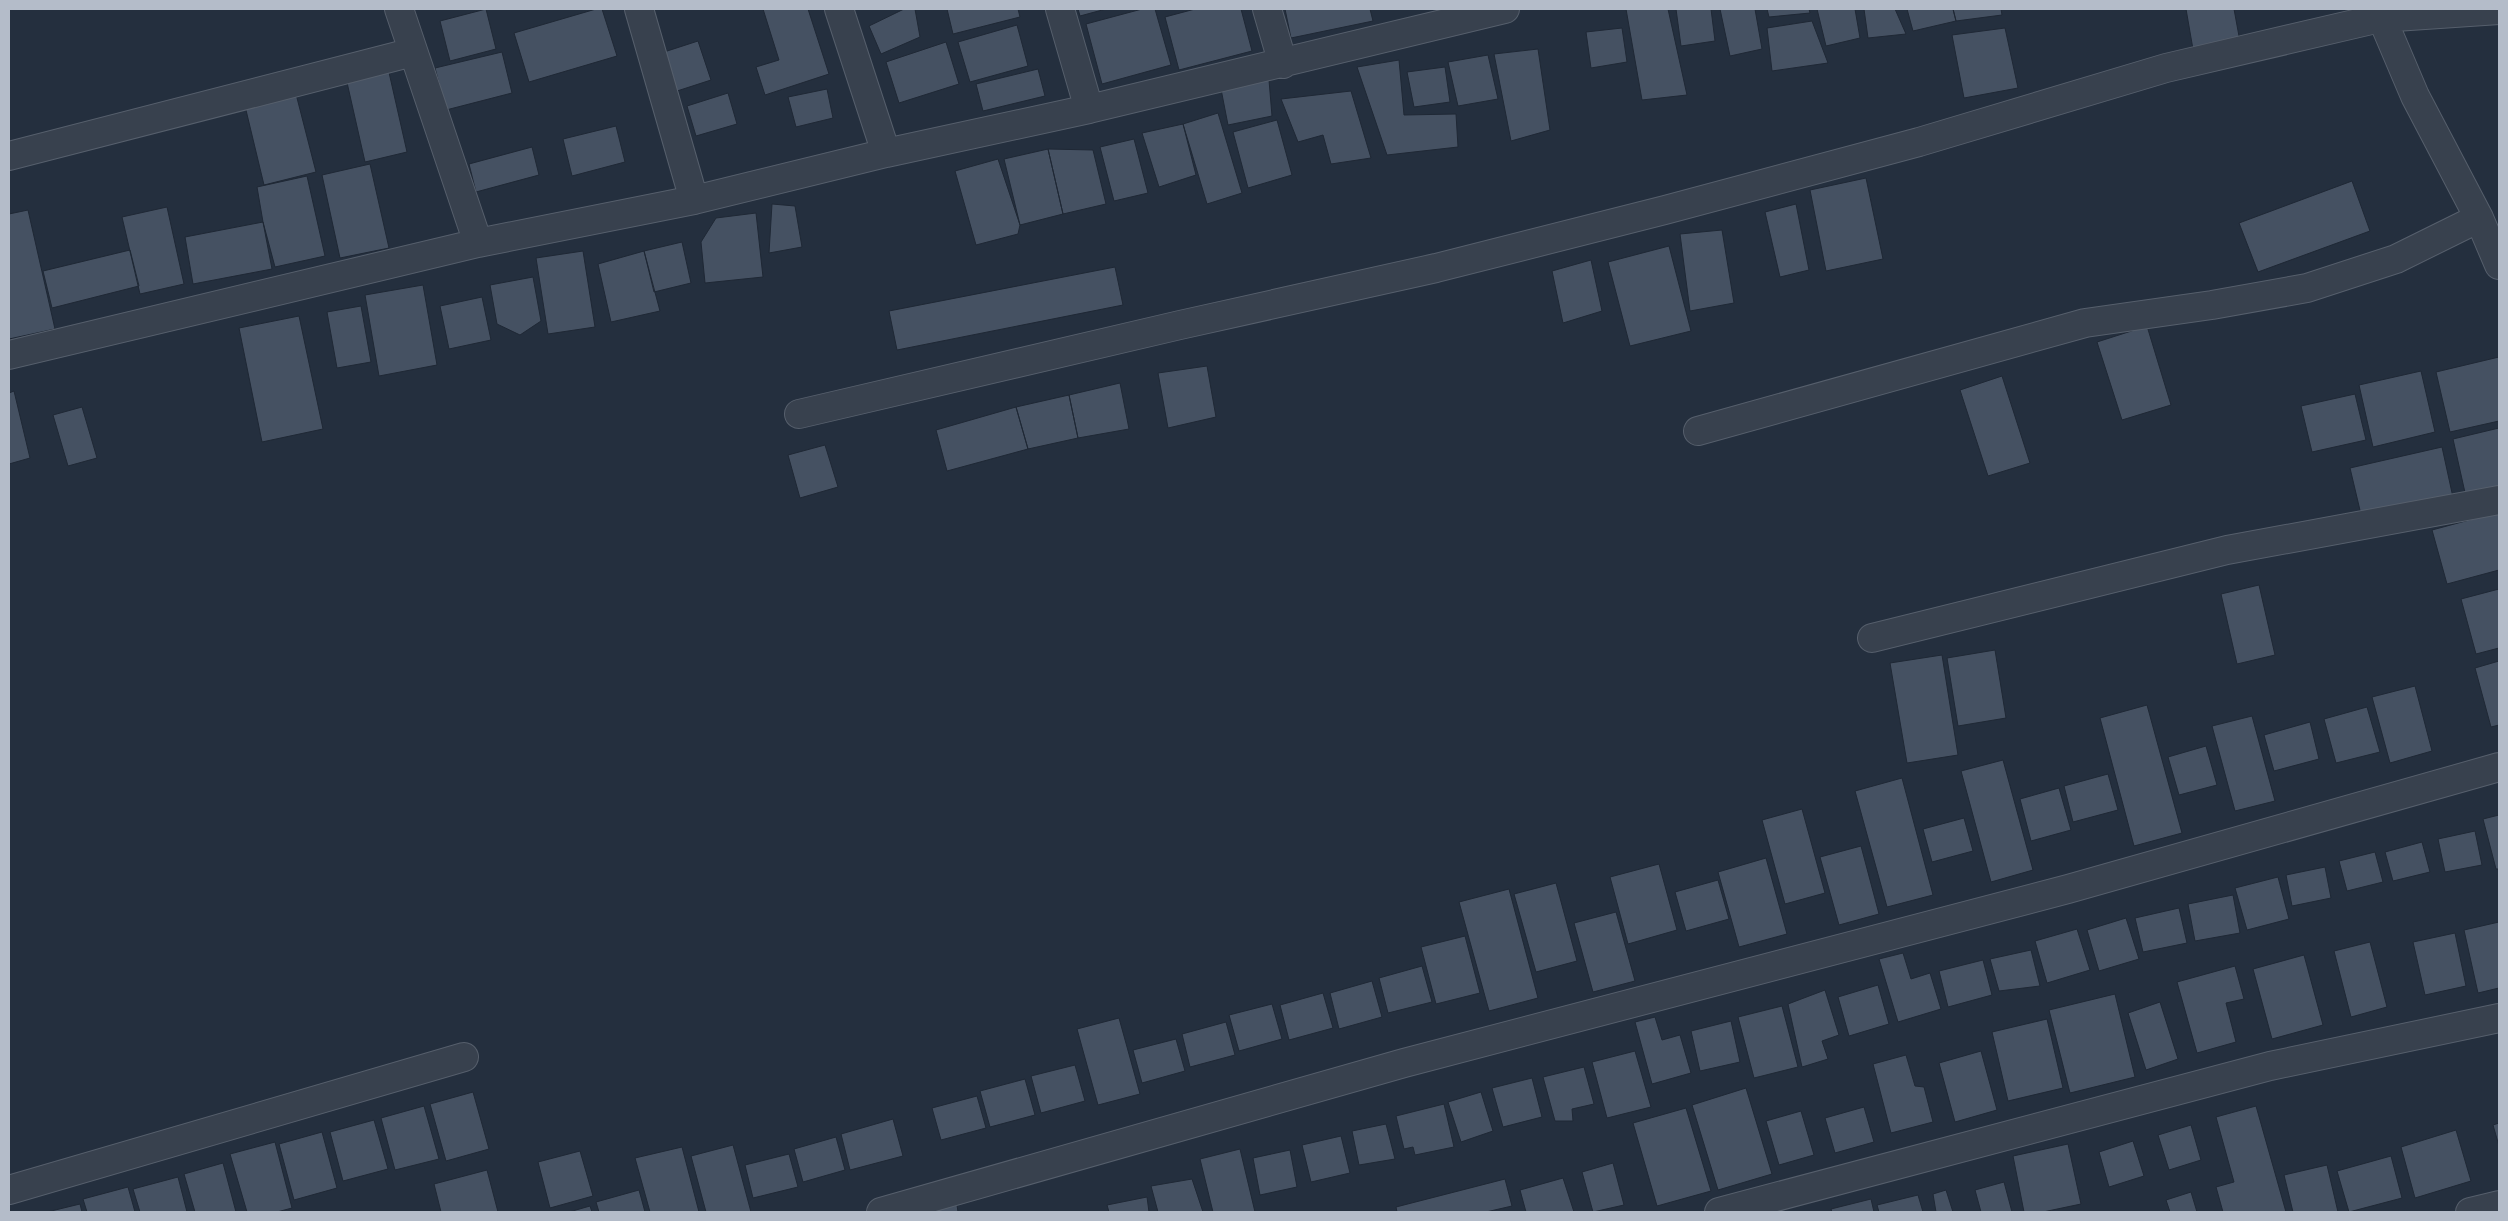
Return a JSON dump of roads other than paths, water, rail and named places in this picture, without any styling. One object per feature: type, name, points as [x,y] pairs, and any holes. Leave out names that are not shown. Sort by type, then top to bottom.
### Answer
[{"type":"street","points":[[399,9],[478,243]]},
{"type":"street","points":[[639,9],[694,200]]},
{"type":"street","points":[[838,9],[886,153]]},
{"type":"street","points":[[1060,9],[1089,109]]},
{"type":"street","points":[[1267,9],[1283,64]]},
{"type":"street","points":[[9,355],[478,243],[694,200],[886,153],[1283,64],[1494,10]]},
{"type":"street","points":[[799,414],[1455,263],[1919,142],[2166,68],[2379,14],[2499,10]]},
{"type":"street","points":[[2379,14],[2415,96],[2479,218],[2499,265]]},
{"type":"street","points":[[9,156],[413,52]]},
{"type":"street","points":[[1698,430],[2085,323],[2308,288],[2396,259],[2479,218]]},
{"type":"street","points":[[1872,638],[2227,550],[2499,500]]},
{"type":"street","points":[[881,1212],[1404,1063],[2068,889],[2499,767]]},
{"type":"street","points":[[1719,1212],[2270,1066],[2499,1018]]},
{"type":"street","points":[[9,1190],[464,1058]]},
{"type":"street","points":[[2470,1212],[2499,1205]]}]
